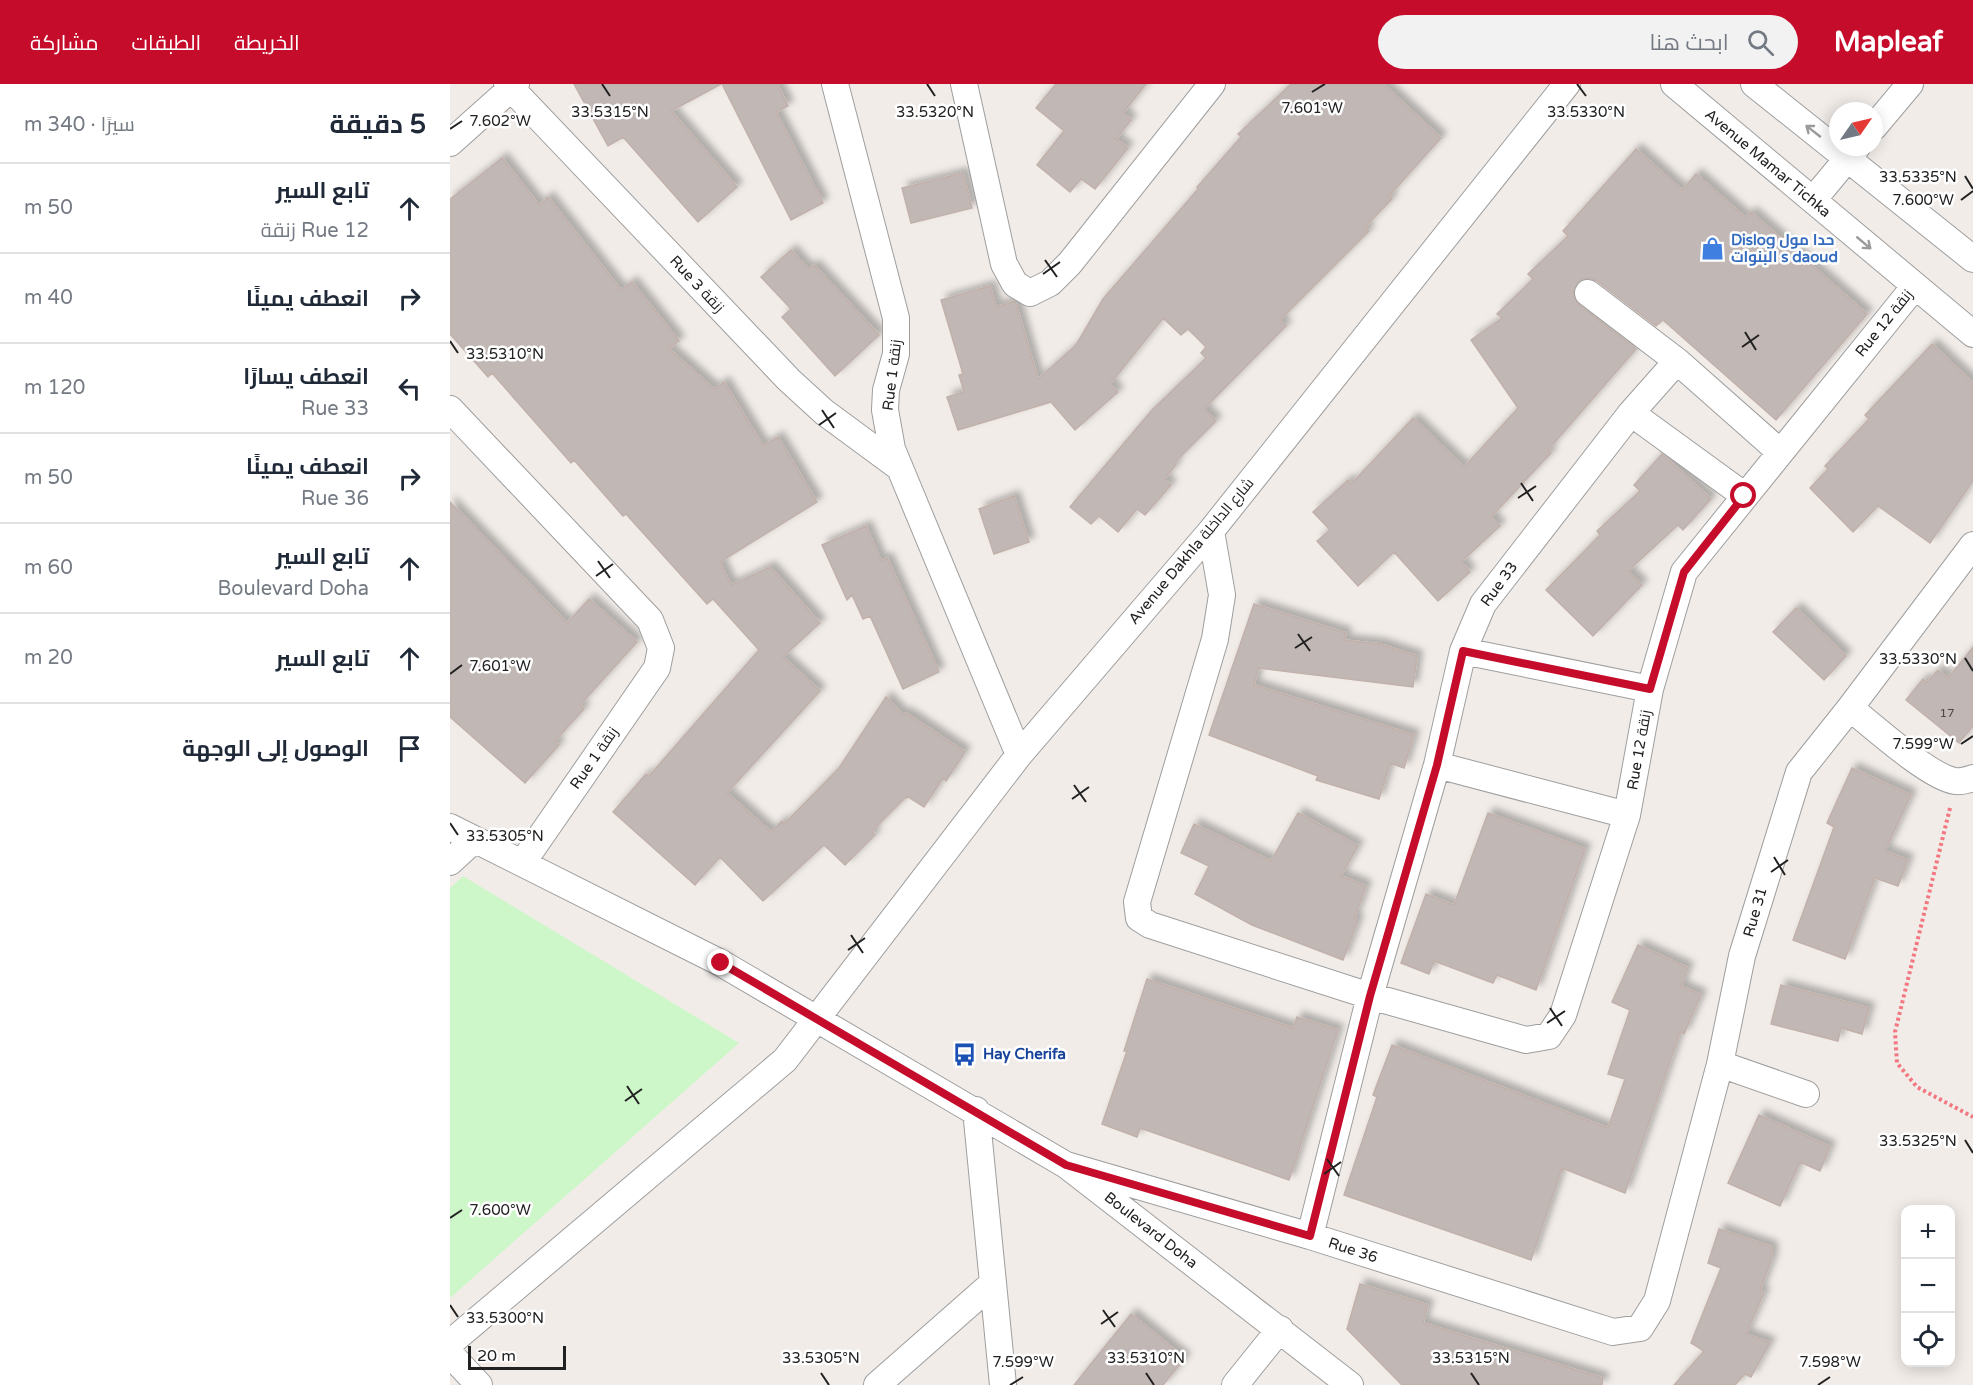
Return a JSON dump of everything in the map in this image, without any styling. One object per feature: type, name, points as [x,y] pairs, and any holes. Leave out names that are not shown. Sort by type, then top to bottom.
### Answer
[{"type":"street","name":"Rue 1 زنقة","points":[[835,84],[896,318],[896,354],[886,390],[887,430],[900,468],[1019,755]]},
{"type":"street","points":[[964,84],[1004,264],[1015,284],[1030,293],[1050,282],[1070,263],[1212,84]]},
{"type":"street","name":"Avenue Dakhla شارع الداخلة","points":[[450,1343],[785,1060],[1019,755],[1211,531],[1567,84]]},
{"type":"street","name":"Avenue Mamar Tichka","points":[[1674,84],[1973,334]]},
{"type":"street","points":[[1754,84],[1829,137]]},
{"type":"street","points":[[1883,116],[1910,84]]},
{"type":"street","name":"Rue 3 زنقة","points":[[511,85],[789,380],[833,419],[900,468]]},
{"type":"street","points":[[450,143],[511,85]]},
{"type":"street","points":[[1813,200],[1850,156]]},
{"type":"street","points":[[1855,156],[1973,260]]},
{"type":"street","name":"Rue 12 زنقة","points":[[1370,996],[1526,1040],[1549,1036],[1563,1015],[1627,815],[1650,689],[1684,572],[1915,285]]},
{"type":"street","points":[[1588,293],[1677,361],[1780,452]]},
{"type":"street","name":"Rue 33","points":[[1310,1236],[1370,996],[1437,765],[1463,651],[1483,604],[1631,413],[1677,361]]},
{"type":"street","name":"Rue 1 زنقة","points":[[450,410],[650,620],[661,648],[657,668],[523,862]]},
{"type":"street","points":[[1631,413],[1744,496]]},
{"type":"street","points":[[1211,531],[1222,595],[1215,639],[1137,902],[1140,918],[1150,925],[1370,996]]},
{"type":"street","name":"Rue 31","points":[[1640,1328],[1657,1301],[1720,1064],[1742,956],[1798,772],[1850,708],[1973,544]]},
{"type":"street","points":[[1463,651],[1650,689]]},
{"type":"street","points":[[1850,708],[1913,757],[1947,779],[1965,780]]},
{"type":"street","points":[[1437,765],[1627,815]]},
{"type":"street","name":"Boulevard Doha","points":[[450,827],[721,963],[976,1110],[1066,1165],[1350,1385]]},
{"type":"street","points":[[450,862],[474,840]]},
{"type":"street","points":[[1720,1064],[1806,1094]]},
{"type":"street","points":[[976,1110],[1003,1385]]},
{"type":"street","name":"Rue 36","points":[[1066,1165],[1310,1236],[1613,1332],[1640,1328]]},
{"type":"street","points":[[877,1385],[993,1283]]},
{"type":"street","points":[[1235,1385],[1280,1329]]},
{"type":"street","points":[[450,1354],[479,1385]]},
{"type":"path","points":[[1965,780],[1895,1032],[1897,1063],[1917,1086],[1973,1117]]},
{"type":"green space","points":[[463,876],[739,1043],[450,1298],[450,888]]},
{"type":"building","points":[[574,84],[721,84],[671,111],[737,187],[698,222],[623,137],[608,146]]},
{"type":"building","points":[[722,84],[777,84],[788,106],[776,112],[823,203],[791,220]]},
{"type":"building","points":[[1056,84],[1146,84],[1123,113],[1131,120],[1116,139],[1128,148],[1095,189],[1081,179],[1070,192],[1037,165],[1064,131],[1036,108]]},
{"type":"building","points":[[1291,84],[1383,84],[1441,138],[1389,196],[1392,199],[1365,227],[1369,231],[1280,320],[1286,326],[1204,409],[1216,421],[1174,463],[1176,465],[1164,479],[1171,485],[1145,515],[1137,509],[1118,532],[1099,516],[1091,524],[1070,507],[1152,410],[1206,358],[1201,353],[1206,347],[1188,329],[1181,335],[1163,318],[1110,384],[1118,392],[1075,430],[1051,402],[958,430],[947,397],[964,392],[959,375],[963,374],[941,300],[990,286],[996,307],[1015,301],[1038,379],[1076,345],[1103,299],[1241,137],[1238,134]]},
{"type":"building","points":[[1636,149],[1682,190],[1696,174],[1746,218],[1751,212],[1867,314],[1776,420],[1663,320],[1656,326],[1597,281],[1589,278],[1582,279],[1573,292],[1578,304],[1636,349],[1548,450],[1551,453],[1491,517],[1500,526],[1461,562],[1470,572],[1438,601],[1394,552],[1358,586],[1317,541],[1330,530],[1313,512],[1348,480],[1351,484],[1413,418],[1464,467],[1518,408],[1471,340],[1502,318],[1497,314],[1533,279],[1528,274],[1568,236],[1563,231]]},
{"type":"building","points":[[502,158],[539,205],[548,197],[621,290],[632,282],[679,341],[669,349],[714,389],[724,382],[763,446],[778,437],[817,502],[720,562],[731,585],[770,567],[820,623],[783,657],[820,691],[727,793],[771,832],[782,821],[784,824],[839,768],[886,697],[903,715],[906,713],[965,752],[946,781],[943,778],[924,807],[907,796],[872,831],[875,835],[845,865],[824,845],[763,901],[720,857],[695,885],[613,812],[646,774],[649,776],[759,650],[713,599],[707,604],[626,514],[623,516],[574,460],[571,463],[492,373],[488,377],[450,334],[450,199]]},
{"type":"building","points":[[963,173],[972,208],[911,223],[902,188]]},
{"type":"building","points":[[791,250],[808,269],[814,265],[879,335],[835,376],[782,317],[791,309],[761,277]]},
{"type":"building","points":[[1932,344],[1973,383],[1973,481],[1930,543],[1878,506],[1853,532],[1810,488],[1828,469],[1825,466],[1869,419],[1865,415]]},
{"type":"building","points":[[1662,454],[1711,499],[1683,530],[1678,525],[1628,571],[1642,585],[1593,636],[1546,590],[1600,535],[1597,531],[1640,491],[1634,485]]},
{"type":"building","points":[[1014,496],[1029,542],[994,554],[979,509]]},
{"type":"building","points":[[450,502],[567,623],[589,599],[637,642],[580,705],[584,709],[555,741],[559,745],[525,783],[450,717]]},
{"type":"building","points":[[866,526],[881,561],[887,558],[939,672],[903,689],[870,616],[863,619],[852,595],[847,600],[822,545]]},
{"type":"building","points":[[1254,604],[1346,633],[1344,640],[1380,644],[1417,656],[1413,687],[1258,668],[1254,685],[1414,735],[1404,768],[1390,763],[1379,799],[1316,780],[1318,776],[1209,735]]},
{"type":"building","points":[[1796,608],[1846,656],[1824,680],[1773,632]]},
{"type":"building","points":[[1973,647],[1973,726],[1959,743],[1906,700],[1923,679],[1927,682],[1938,670],[1948,678]]},
{"type":"building","points":[[1852,768],[1911,795],[1885,851],[1908,860],[1898,886],[1875,878],[1845,959],[1793,940],[1834,827],[1827,823]]},
{"type":"building","points":[[1298,813],[1358,846],[1341,876],[1366,886],[1354,919],[1358,920],[1343,960],[1252,925],[1195,894],[1209,866],[1181,853],[1194,824],[1271,861]]},
{"type":"building","points":[[1488,813],[1585,849],[1536,990],[1497,975],[1493,983],[1434,961],[1429,974],[1401,963],[1426,894],[1454,905]]},
{"type":"building","points":[[1638,945],[1688,968],[1681,986],[1701,995],[1684,1034],[1680,1032],[1625,1193],[1562,1168],[1531,1260],[1344,1195],[1377,1097],[1373,1095],[1392,1045],[1608,1128],[1625,1079],[1608,1074],[1630,1010],[1612,1002]]},
{"type":"building","points":[[1147,979],[1293,1028],[1297,1017],[1338,1030],[1289,1180],[1140,1128],[1137,1137],[1102,1124],[1127,1051],[1124,1051]]},
{"type":"building","points":[[1781,985],[1869,1008],[1862,1034],[1841,1028],[1838,1041],[1771,1024]]},
{"type":"building","points":[[1759,1115],[1830,1147],[1820,1171],[1800,1162],[1780,1206],[1728,1183]]},
{"type":"building","points":[[1719,1229],[1772,1247],[1772,1258],[1760,1291],[1764,1293],[1746,1334],[1770,1343],[1751,1377],[1745,1374],[1735,1385],[1674,1385],[1704,1351],[1691,1343],[1721,1268],[1708,1263]]},
{"type":"building","points":[[1360,1284],[1428,1305],[1423,1323],[1603,1378],[1602,1385],[1402,1385],[1347,1329]]},
{"type":"building","points":[[1131,1314],[1185,1358],[1163,1385],[1074,1385]]},
{"type":"place","name":"Dislog حدا مول البنوات s daoud","points":[[1713,249]]},
{"type":"place","name":"Hay Cherifa","points":[[965,1054]]},
{"type":"route","points":[[721,963],[976,1110],[1066,1165],[1310,1236],[1370,996],[1437,765],[1463,651],[1650,689],[1684,572],[1744,496]]}]
